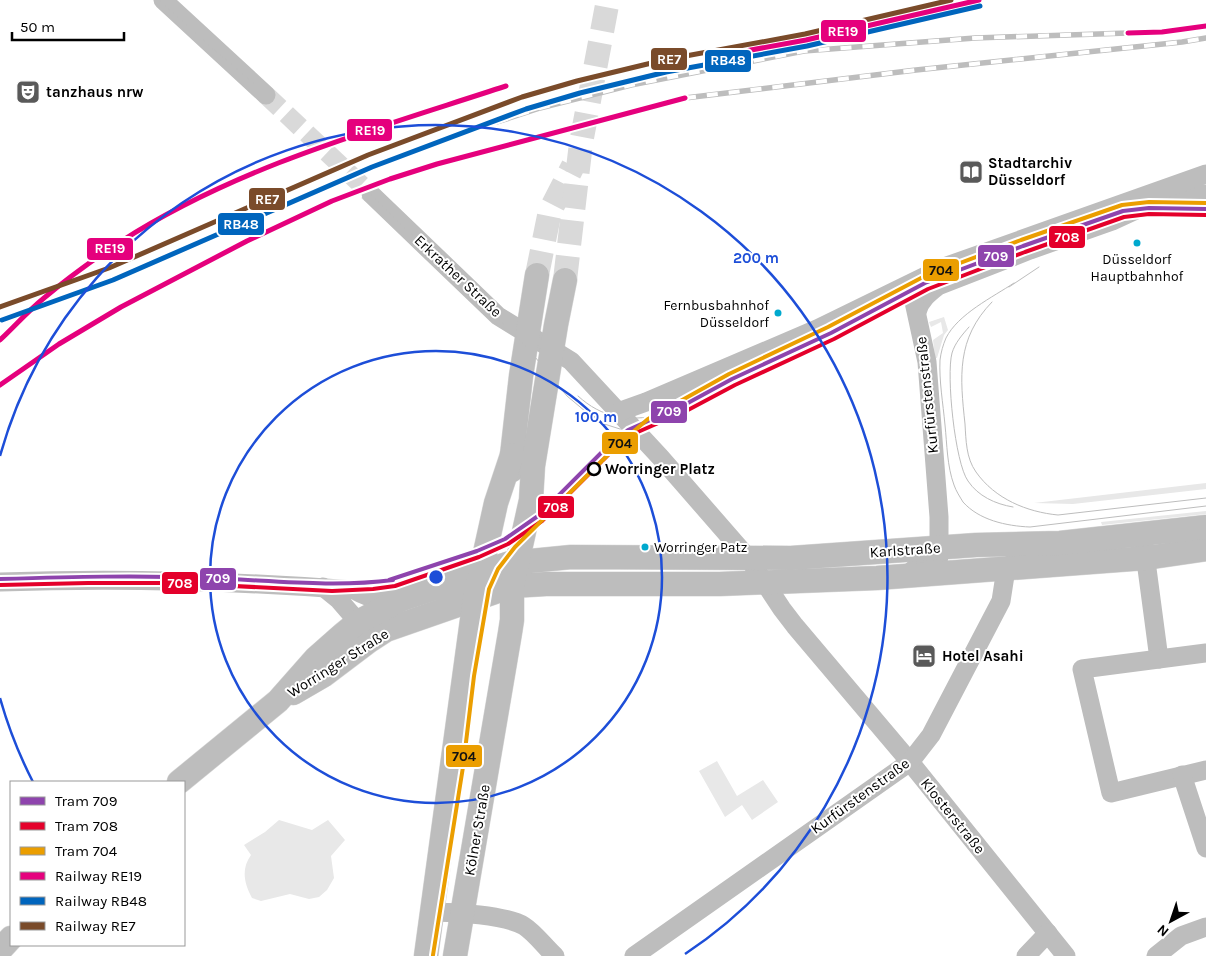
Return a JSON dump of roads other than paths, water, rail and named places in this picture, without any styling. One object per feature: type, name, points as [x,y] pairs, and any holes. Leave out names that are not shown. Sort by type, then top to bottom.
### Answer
[{"type":"main road","points":[[512,570],[505,539],[513,489],[512,455],[537,275]]},
{"type":"main road","points":[[512,570],[531,500],[533,466],[552,350],[566,280]]},
{"type":"main road","points":[[481,572],[496,503],[512,455]]},
{"type":"main road","name":"Karlstraße","points":[[749,559],[976,545],[1060,543],[1206,527]]},
{"type":"main road","name":"Karlstraße","points":[[765,583],[905,577],[1146,558],[1206,549]]},
{"type":"main road","points":[[512,570],[571,558],[749,559]]},
{"type":"main road","points":[[512,570],[765,583]]},
{"type":"main road","name":"Worringer Straße","points":[[180,781],[278,701],[316,658],[358,622],[402,598],[481,572],[512,570]]},
{"type":"main road","name":"Worringer Straße","points":[[278,701],[324,675],[386,630],[474,598],[512,570]]},
{"type":"main road","name":"Kölner Straße","points":[[456,956],[512,620],[512,570]]},
{"type":"main road","name":"Kölner Straße","points":[[426,956],[474,598],[481,572]]},
{"type":"main road","points":[[0,950],[10,939]]},
{"type":"street","points":[[163,0],[266,95]]},
{"type":"street","points":[[618,412],[646,402],[817,329],[944,267],[1206,174]]},
{"type":"street","name":"Erkrather Straße","points":[[371,194],[498,316],[570,361],[618,412]]},
{"type":"street","points":[[917,312],[918,306],[928,293],[938,286],[1038,247],[1112,222],[1161,198],[1183,194],[1206,194]]},
{"type":"street","name":"Kurfürstenstraße","points":[[908,284],[917,312],[927,362],[939,517],[939,548]]},
{"type":"street","name":"Klosterstraße","points":[[618,412],[749,559],[794,626],[910,762],[1066,956]]},
{"type":"street","points":[[1142,534],[1159,659]]},
{"type":"street","name":"Karlstraße","points":[[1006,569],[1016,560],[1060,543]]},
{"type":"street","points":[[905,577],[921,563],[936,560],[939,557],[939,548]]},
{"type":"street","name":"Kurfürstenstraße","points":[[634,956],[910,762],[931,735],[1001,601],[1006,569]]},
{"type":"street","points":[[0,582],[109,579],[322,587],[354,590],[376,600],[402,598]]},
{"type":"street","points":[[322,587],[340,600],[358,622],[369,628],[386,630]]},
{"type":"street","points":[[1206,653],[1082,669],[1111,793],[1206,770]]},
{"type":"street","points":[[1182,775],[1206,848]]},
{"type":"street","points":[[432,912],[453,912],[514,921],[526,927],[555,956]]},
{"type":"street","points":[[1156,956],[1181,936],[1206,927]]},
{"type":"street","points":[[1026,956],[1048,933]]},
{"type":"tunnel","points":[[565,280],[581,143],[608,0]]},
{"type":"tunnel","points":[[266,95],[371,194]]},
{"type":"tunnel","points":[[537,275],[550,211],[573,166]]},
{"type":"tram line","points":[[159,0],[213,49],[267,94]]},
{"type":"tram line","points":[[370,194],[526,346],[567,396],[598,422],[620,429],[646,428],[664,423],[702,404]]},
{"type":"tram line","name":"704","points":[[433,955],[463,767],[474,676],[489,589],[498,569],[515,547],[619,444],[648,419],[729,374],[828,327],[923,277],[1122,205],[1149,202],[1206,203]]},
{"type":"tram line","name":"709","points":[[0,579],[155,577],[300,583],[393,580],[389,580],[477,551],[505,539],[538,516],[605,449],[628,430],[686,404],[732,379],[831,333],[925,283],[1123,211],[1149,208],[1206,209]]},
{"type":"tram line","name":"708","points":[[0,585],[175,583],[332,591],[395,586],[479,557],[508,544],[542,521],[609,454],[631,435],[688,410],[735,385],[834,339],[928,289],[1124,217],[1149,214],[1206,215]]},
{"type":"tram line","points":[[1009,287],[1039,267]]},
{"type":"tram line","points":[[1014,283],[959,321],[946,338],[942,351],[940,376],[949,463],[954,485],[963,502],[985,518],[1012,525],[1030,527],[1206,506]]},
{"type":"tram line","points":[[992,302],[980,316],[966,344],[962,374],[968,455],[976,472],[992,490],[1023,507],[1058,515],[1206,498]]},
{"type":"tram line","points":[[969,327],[955,346],[950,364],[951,398],[959,456],[968,481],[977,491],[993,501],[1013,507]]},
{"type":"tram line","points":[[578,396],[606,414],[626,418],[659,415]]},
{"type":"railway","points":[[497,122],[540,108],[631,85],[804,51],[975,38],[1128,33]]},
{"type":"railway","points":[[685,98],[1206,38]]},
{"type":"rail line","name":"RE7","points":[[0,307],[109,268],[368,155],[522,97],[577,81],[664,60],[805,34],[951,0]]},
{"type":"rail line","name":"RE19","points":[[707,58],[806,40],[979,0]]},
{"type":"rail line","name":"RB48","points":[[2,320],[113,280],[372,167],[526,109],[580,93],[666,72],[807,46],[980,6]]},
{"type":"rail line","name":"RE19","points":[[1128,33],[1162,32],[1206,26]]},
{"type":"rail line","name":"RE19","points":[[0,340],[27,313],[72,276],[120,242],[165,215],[259,171],[308,152],[357,134],[506,86]]},
{"type":"rail line","name":"RE19","points":[[0,385],[59,344],[121,307],[247,241],[332,201],[437,164],[685,98]]},
{"type":"place","name":"tanzhaus nrw","points":[[28,92]]},
{"type":"place","name":"Stadtarchiv Düsseldorf","points":[[971,172]]},
{"type":"place","name":"Düsseldorf Hauptbahnhof","points":[[1137,243]]},
{"type":"place","name":"Fernbusbahnhof Düsseldorf","points":[[778,313]]},
{"type":"place","name":"Worringer Platz","points":[[594,469]]},
{"type":"place","name":"Worringer Patz","points":[[645,547]]},
{"type":"place","name":"Hotel Asahi","points":[[924,656]]}]
